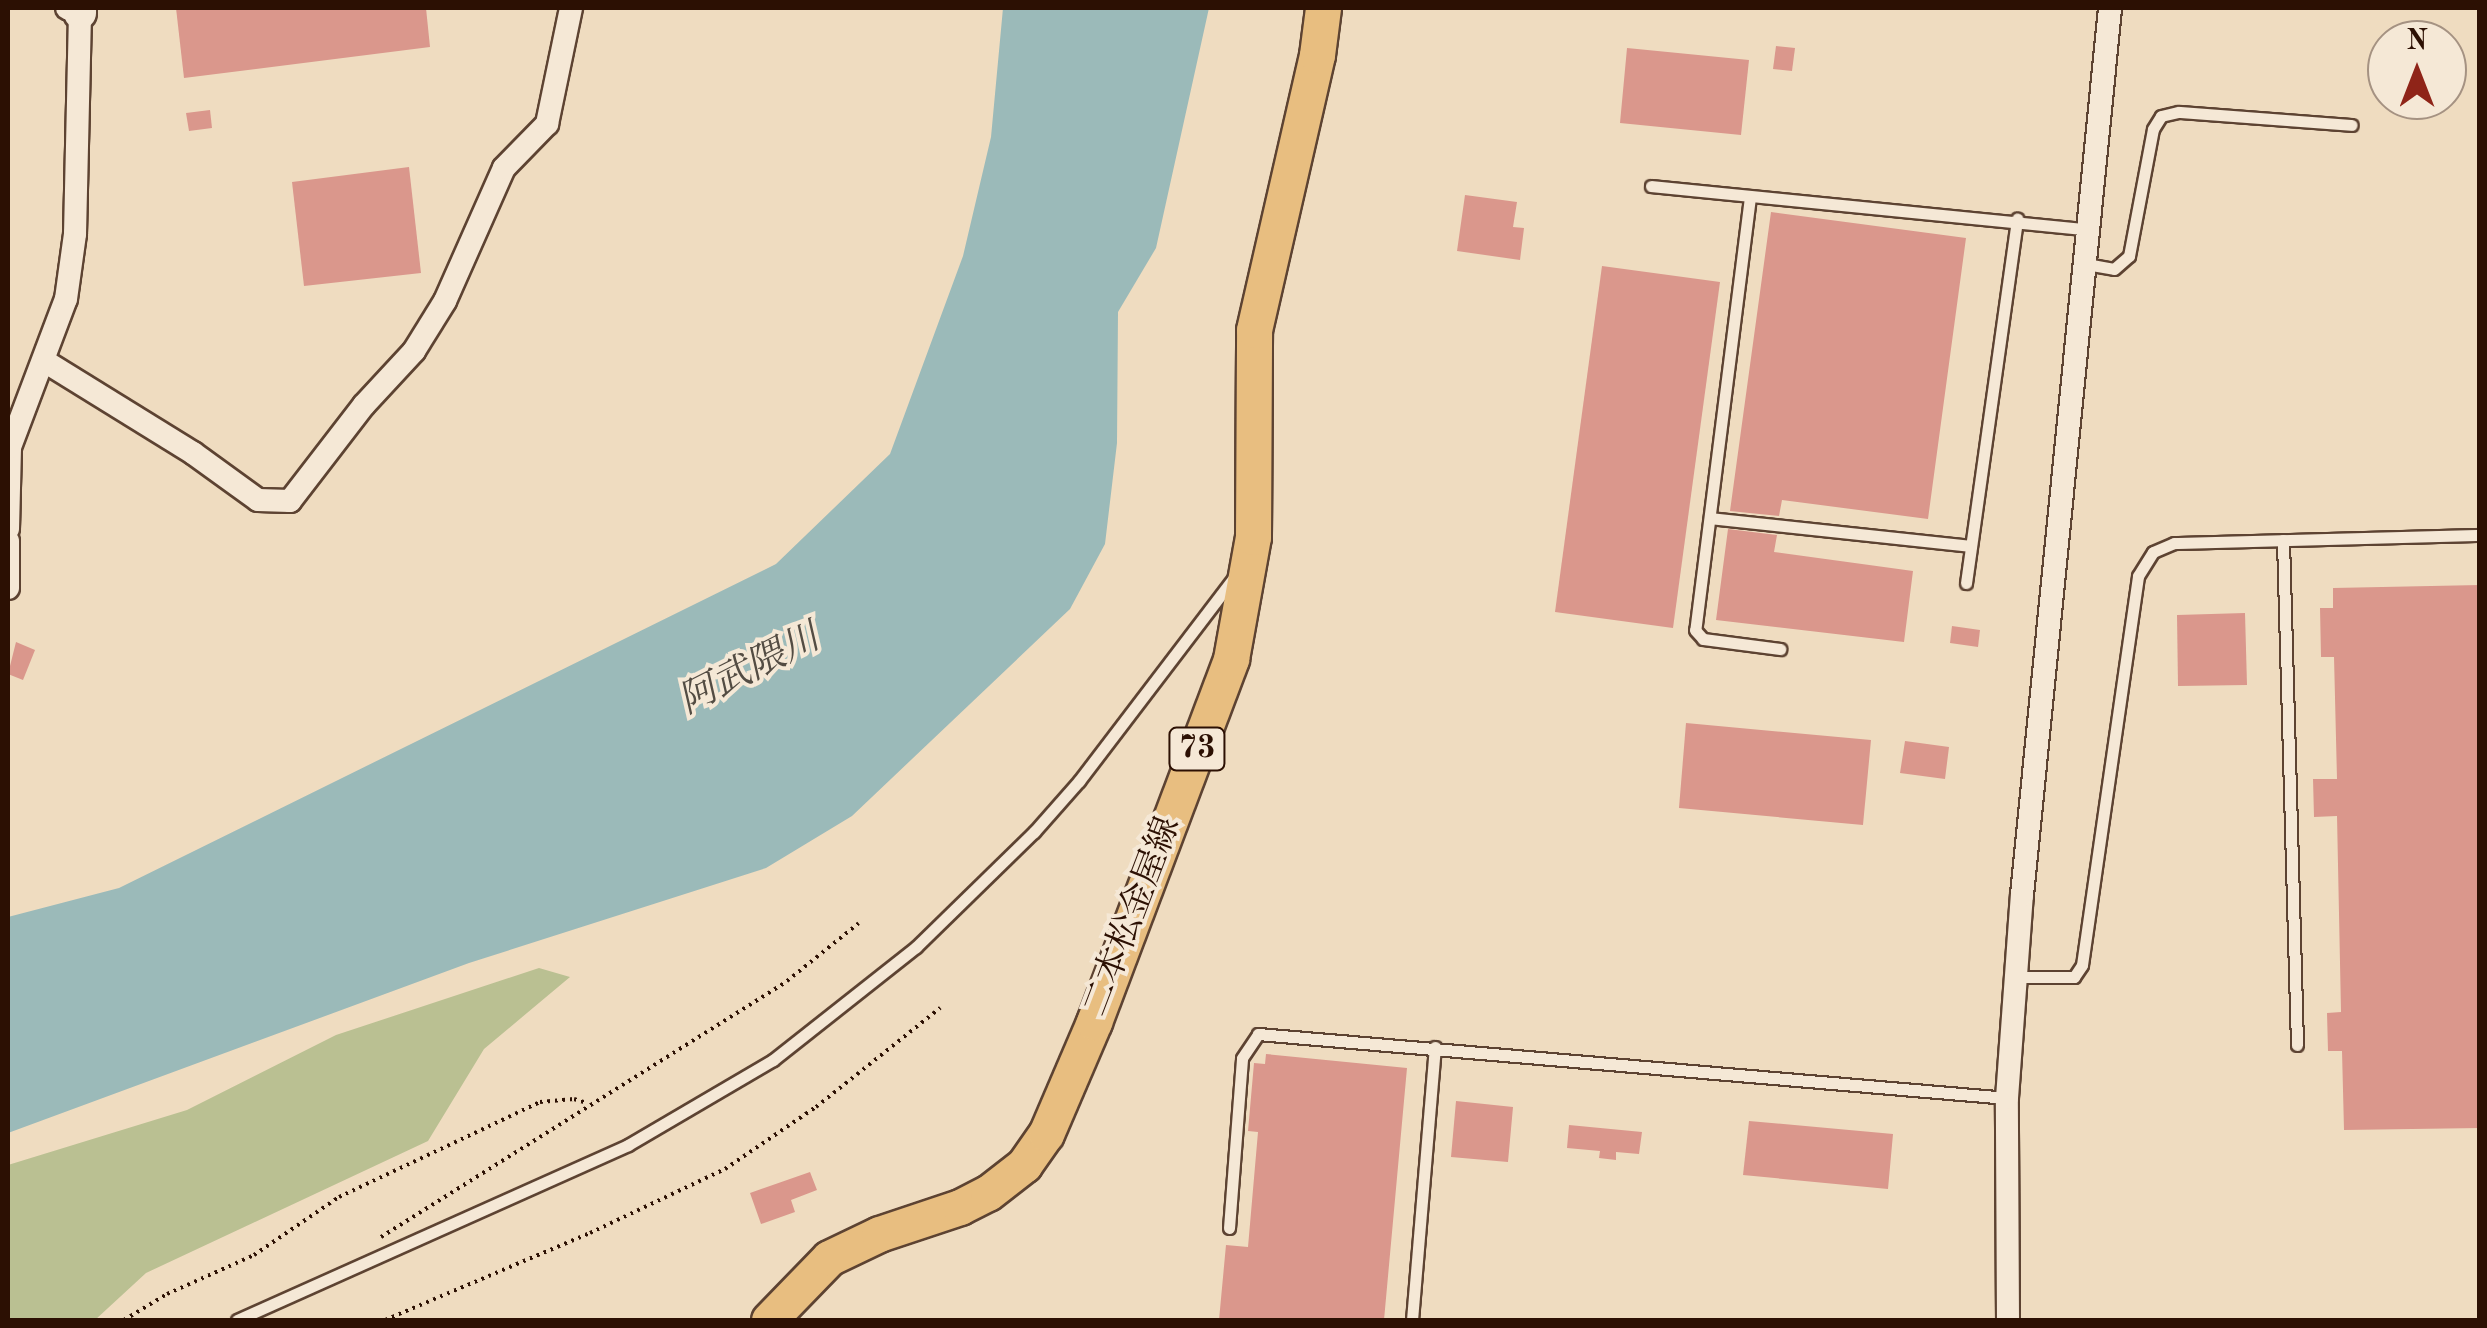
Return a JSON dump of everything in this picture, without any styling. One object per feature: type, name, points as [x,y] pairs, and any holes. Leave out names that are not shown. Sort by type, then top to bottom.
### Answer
[{"type":"main road","name":"二本松金屋線","points":[[768,1320],[829,1258],[879,1234],[988,1193],[1024,1165],[1046,1134],[1094,1022],[1230,659],[1253,537],[1254,330],[1317,55],[1323,8]]},
{"type":"street","points":[[49,364],[193,453],[258,500],[290,502],[364,405],[414,351],[445,301],[504,168],[547,124],[571,8]]},
{"type":"street","points":[[2008,1320],[2007,1098],[2016,977],[2110,8]]},
{"type":"street","points":[[8,530],[10,446],[66,299],[75,234],[75,9]]},
{"type":"street","points":[[8,542],[8,588]]},
{"type":"lane","points":[[2086,264],[2114,269],[2130,256],[2153,129],[2161,116],[2179,112],[2352,125]]},
{"type":"lane","points":[[1652,186],[2017,219],[2090,230]]},
{"type":"lane","points":[[1750,196],[1695,630],[1703,639],[1780,649]]},
{"type":"lane","points":[[1966,583],[2017,219]]},
{"type":"lane","points":[[1710,518],[1971,546]]},
{"type":"lane","points":[[2016,977],[2074,976],[2082,965],[2138,576],[2153,552],[2174,543],[2480,535]]},
{"type":"lane","points":[[2283,540],[2297,1044]]},
{"type":"lane","points":[[237,1320],[628,1145],[773,1060],[916,946],[1034,832],[1079,781],[1232,581],[1246,572]]},
{"type":"lane","points":[[1229,1228],[1242,1058],[1258,1034],[2007,1098]]},
{"type":"lane","points":[[1412,1320],[1435,1048]]},
{"type":"path","points":[[377,1240],[587,1103],[787,981],[859,922]]},
{"type":"path","points":[[385,1320],[590,1233],[724,1169],[816,1108],[940,1008]]},
{"type":"path","points":[[124,1320],[168,1294],[254,1255],[339,1197],[540,1102],[574,1099],[587,1103]]},
{"type":"green space","points":[[539,968],[570,977],[484,1049],[428,1141],[146,1273],[95,1320],[8,1320],[8,1165],[187,1110],[336,1035]]},
{"type":"water","name":"阿武隈川","points":[[1003,8],[1209,8],[1156,248],[1118,312],[1117,443],[1105,544],[1070,609],[852,816],[766,868],[469,963],[8,1133],[8,917],[119,888],[776,564],[890,454],[963,256],[991,137]]},
{"type":"building","points":[[176,8],[426,8],[430,47],[184,78]]},
{"type":"building","points":[[1776,46],[1795,48],[1792,71],[1773,69]]},
{"type":"building","points":[[1627,48],[1749,60],[1741,135],[1620,123]]},
{"type":"building","points":[[210,110],[212,128],[189,131],[186,113]]},
{"type":"building","points":[[409,167],[421,273],[304,286],[292,182]]},
{"type":"building","points":[[1465,195],[1517,202],[1513,227],[1524,228],[1520,260],[1457,251]]},
{"type":"building","points":[[1771,212],[1966,238],[1928,519],[1782,500],[1779,516],[1730,511]]},
{"type":"building","points":[[1602,266],[1720,282],[1673,628],[1555,612]]},
{"type":"building","points":[[1728,529],[1777,535],[1774,552],[1913,571],[1904,642],[1716,620]]},
{"type":"building","points":[[2480,585],[2480,1128],[2344,1130],[2342,1051],[2328,1051],[2327,1013],[2341,1012],[2337,816],[2314,817],[2313,779],[2337,779],[2334,657],[2321,657],[2320,608],[2333,608],[2333,588]]},
{"type":"building","points":[[2245,613],[2247,685],[2178,686],[2177,615]]},
{"type":"building","points":[[1952,626],[1980,630],[1978,647],[1950,643]]},
{"type":"building","points":[[16,642],[35,650],[23,680],[8,674]]},
{"type":"building","points":[[1686,723],[1871,740],[1863,825],[1679,808]]},
{"type":"building","points":[[1905,741],[1949,747],[1945,779],[1900,773]]},
{"type":"building","points":[[1266,1054],[1407,1068],[1384,1320],[1219,1320],[1226,1245],[1248,1247],[1258,1132],[1248,1131],[1254,1063],[1265,1064]]},
{"type":"building","points":[[1456,1101],[1513,1107],[1508,1162],[1451,1157]]},
{"type":"building","points":[[1749,1121],[1893,1134],[1888,1189],[1743,1175]]},
{"type":"building","points":[[1569,1125],[1642,1132],[1639,1154],[1616,1152],[1616,1160],[1599,1158],[1600,1151],[1567,1148]]},
{"type":"building","points":[[810,1172],[817,1190],[791,1200],[795,1212],[761,1224],[750,1193]]}]
